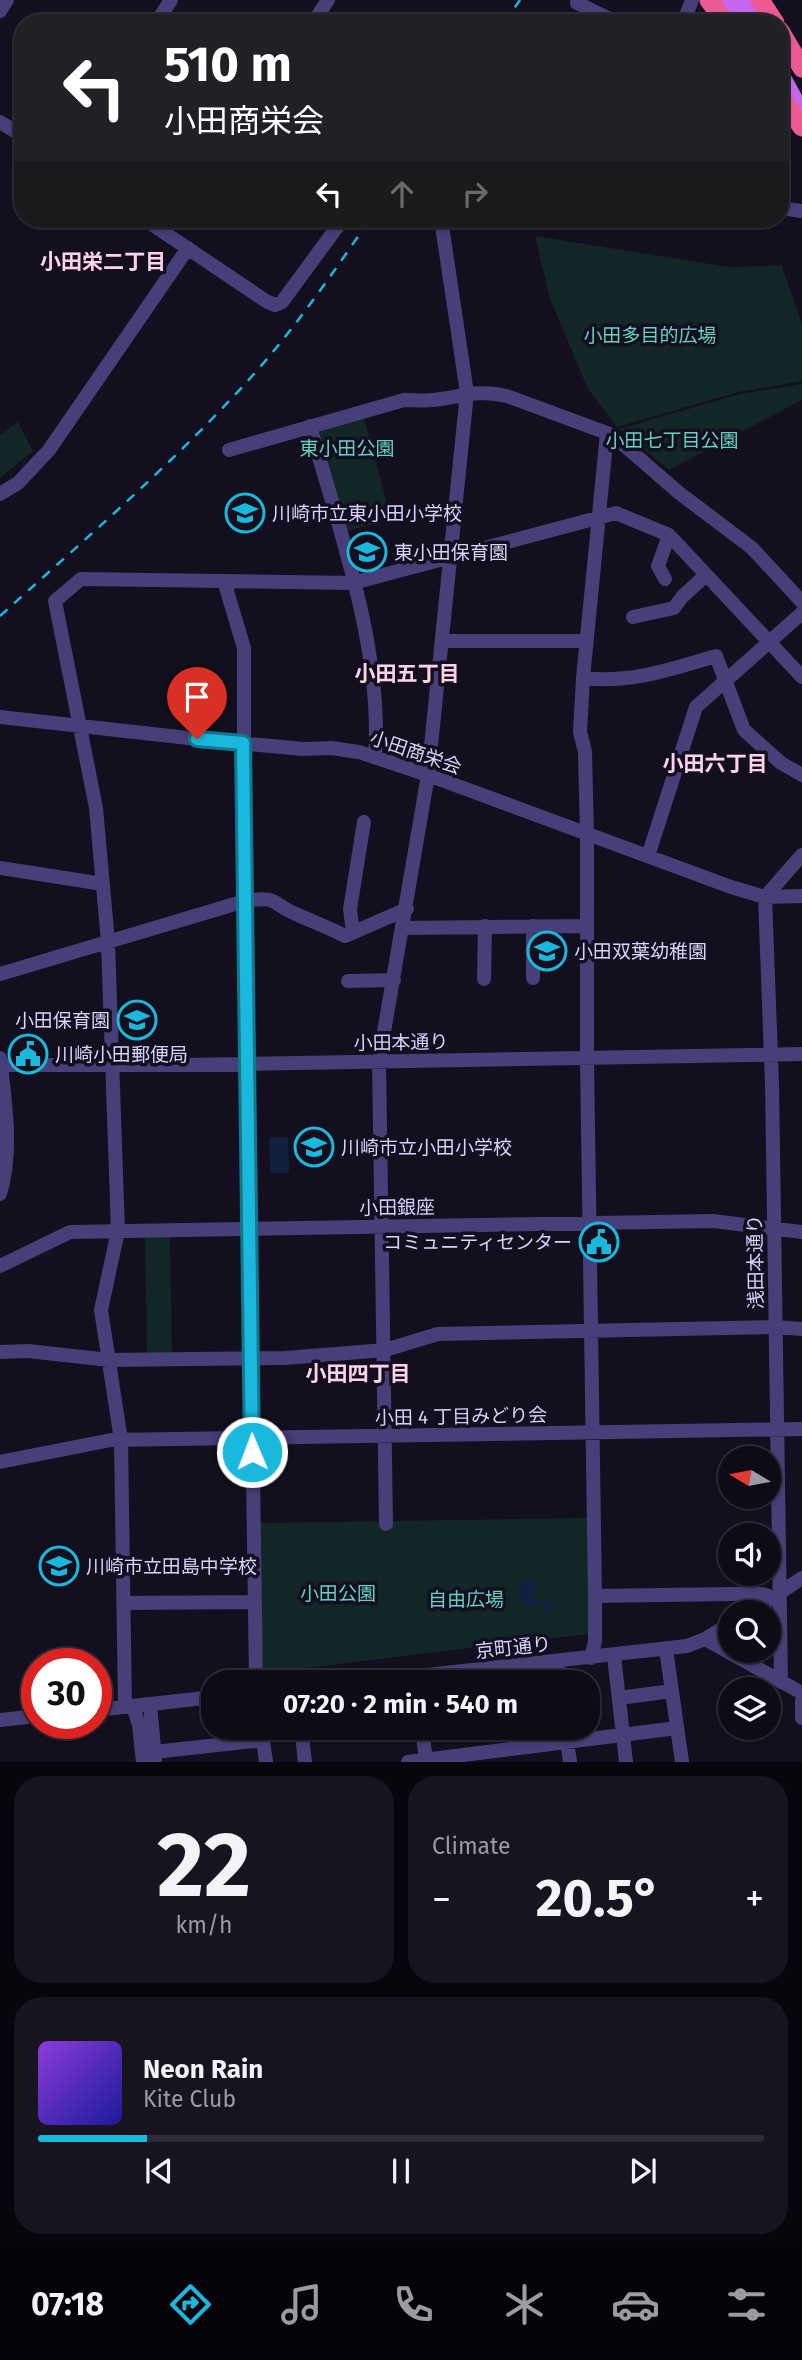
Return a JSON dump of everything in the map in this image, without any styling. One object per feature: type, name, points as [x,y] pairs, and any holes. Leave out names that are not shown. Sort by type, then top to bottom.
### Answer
[{"type":"highway","points":[[789,46],[802,68]]},
{"type":"highway","points":[[789,109],[802,127]]},
{"type":"main road","points":[[789,60],[802,80]]},
{"type":"main road","points":[[789,90],[802,114]]},
{"type":"street","points":[[0,11],[7,0]]},
{"type":"street","points":[[579,0],[577,3],[600,14]]},
{"type":"street","points":[[158,228],[266,301],[279,305],[336,228]]},
{"type":"street","points":[[386,1524],[379,1061],[404,928],[428,775],[467,393],[442,228]]},
{"type":"street","points":[[0,494],[18,483],[49,450],[188,248]]},
{"type":"street","points":[[229,450],[404,400],[434,400],[467,393],[507,396],[607,433],[678,492],[752,548],[802,602]]},
{"type":"street","points":[[310,425],[365,620],[377,729],[375,757]]},
{"type":"street","points":[[592,1658],[595,1641],[595,1596],[587,1059],[587,834],[585,752],[580,732],[586,641],[607,433]]},
{"type":"street","points":[[150,1758],[139,1725],[129,1707],[123,1603],[121,1440],[101,1310],[118,1231],[108,942],[96,808],[55,601],[82,579],[353,583],[616,513],[669,535],[802,677]]},
{"type":"street","points":[[665,579],[658,566],[669,535]]},
{"type":"street","points":[[634,617],[674,608],[706,575]]},
{"type":"street","points":[[224,581],[244,648],[246,1064],[256,1670]]},
{"type":"street","points":[[649,856],[696,707],[802,613]]},
{"type":"street","points":[[442,642],[586,641]]},
{"type":"street","points":[[583,678],[599,680],[647,676],[716,656],[744,730],[781,764],[802,775]]},
{"type":"street","name":"小田商栄会","points":[[0,717],[303,749],[331,748],[375,757],[731,887],[765,897],[802,896]]},
{"type":"street","points":[[353,932],[351,909],[364,822]]},
{"type":"street","points":[[765,897],[802,855]]},
{"type":"street","points":[[0,868],[103,884]]},
{"type":"street","name":"浅田本通り","points":[[765,897],[774,1228],[778,1429],[777,1595],[781,1677]]},
{"type":"street","points":[[0,974],[261,898],[277,901],[296,915],[314,920],[345,936],[407,909]]},
{"type":"street","points":[[485,926],[485,979]]},
{"type":"street","points":[[533,926],[533,978]]},
{"type":"street","points":[[404,928],[587,926]]},
{"type":"street","points":[[348,981],[394,980]]},
{"type":"street","name":"小田本通り","points":[[0,1065],[114,1066],[802,1054]]},
{"type":"street","points":[[0,1058],[6,1117],[7,1165],[0,1194]]},
{"type":"street","name":"小田銀座","points":[[0,1263],[70,1232],[713,1221],[802,1232]]},
{"type":"street","points":[[0,1352],[28,1350],[109,1360],[252,1359],[385,1350],[438,1334],[776,1327],[802,1329]]},
{"type":"street","name":"小田 4 丁目みどり会","points":[[0,1462],[121,1440],[802,1429]]},
{"type":"street","points":[[769,1600],[801,1579]]},
{"type":"street","points":[[595,1596],[777,1595]]},
{"type":"street","points":[[123,1603],[255,1602]]},
{"type":"street","name":"京町通り","points":[[487,1670],[687,1646],[718,1631]]},
{"type":"street","points":[[705,1639],[772,1677]]},
{"type":"street","points":[[666,1649],[682,1762]]},
{"type":"street","points":[[614,1656],[626,1762]]},
{"type":"street","points":[[558,1661],[559,1670]]},
{"type":"street","points":[[781,1682],[802,1693]]},
{"type":"street","points":[[619,1698],[672,1691]]},
{"type":"street","points":[[112,1709],[201,1699]]},
{"type":"street","points":[[802,1700],[802,1718]]},
{"type":"street","points":[[150,1704],[150,1758]]},
{"type":"street","points":[[0,1720],[21,1718]]},
{"type":"street","points":[[600,1735],[677,1728]]},
{"type":"street","points":[[150,1758],[234,1740]]},
{"type":"street","points":[[263,1740],[266,1762]]},
{"type":"street","points":[[303,1740],[306,1762]]},
{"type":"street","points":[[424,1740],[426,1761]]},
{"type":"street","points":[[408,1762],[539,1740]]},
{"type":"street","points":[[567,1740],[570,1762]]},
{"type":"green space","name":"小田多目的広場","points":[[535,236],[729,267],[781,265],[802,323],[802,381],[738,392],[617,427],[588,389],[550,299]]},
{"type":"green space","name":"小田七丁目公園","points":[[802,384],[802,400],[669,470],[619,429],[740,394]]},
{"type":"green space","name":"東小田公園","points":[[364,417],[391,519],[344,532],[319,440],[321,429]]},
{"type":"green space","points":[[18,422],[33,451],[0,478],[0,435]]},
{"type":"green space","points":[[145,1235],[170,1235],[172,1355],[147,1356]]},
{"type":"green space","name":"小田公園","points":[[591,1518],[588,1634],[288,1670],[263,1670],[257,1523]]},
{"type":"water","points":[[269,1137],[288,1137],[289,1173],[270,1173]]},
{"type":"water","points":[[530,1581],[536,1585],[533,1592],[535,1599],[542,1602],[550,1599],[554,1603],[550,1614],[544,1606],[534,1604],[528,1608],[521,1600],[518,1588]]},
{"type":"railway","points":[[510,14],[520,0]]},
{"type":"railway","points":[[0,616],[156,474],[244,385],[294,325],[364,228]]},
{"type":"place","name":"川崎市立東小田小学校","points":[[245,513]]},
{"type":"place","name":"東小田保育園","points":[[367,552]]},
{"type":"place","name":"小田双葉幼稚園","points":[[547,951]]},
{"type":"place","name":"小田保育園","points":[[137,1020]]},
{"type":"place","name":"川崎小田郵便局","points":[[28,1054]]},
{"type":"place","name":"川崎市立小田小学校","points":[[314,1147]]},
{"type":"place","name":"コミュニティセンター","points":[[599,1242]]},
{"type":"place","name":"川崎市立田島中学校","points":[[59,1566]]},
{"type":"district","name":"小田栄二丁目","points":[[103,262]]},
{"type":"district","name":"小田五丁目","points":[[407,674]]},
{"type":"district","name":"小田六丁目","points":[[715,764]]},
{"type":"district","name":"小田四丁目","points":[[358,1374]]},
{"type":"route","points":[[197,739],[243,743],[252,1452]]},
{"type":"park label","name":"自由広場","points":[[466,1599]]}]
